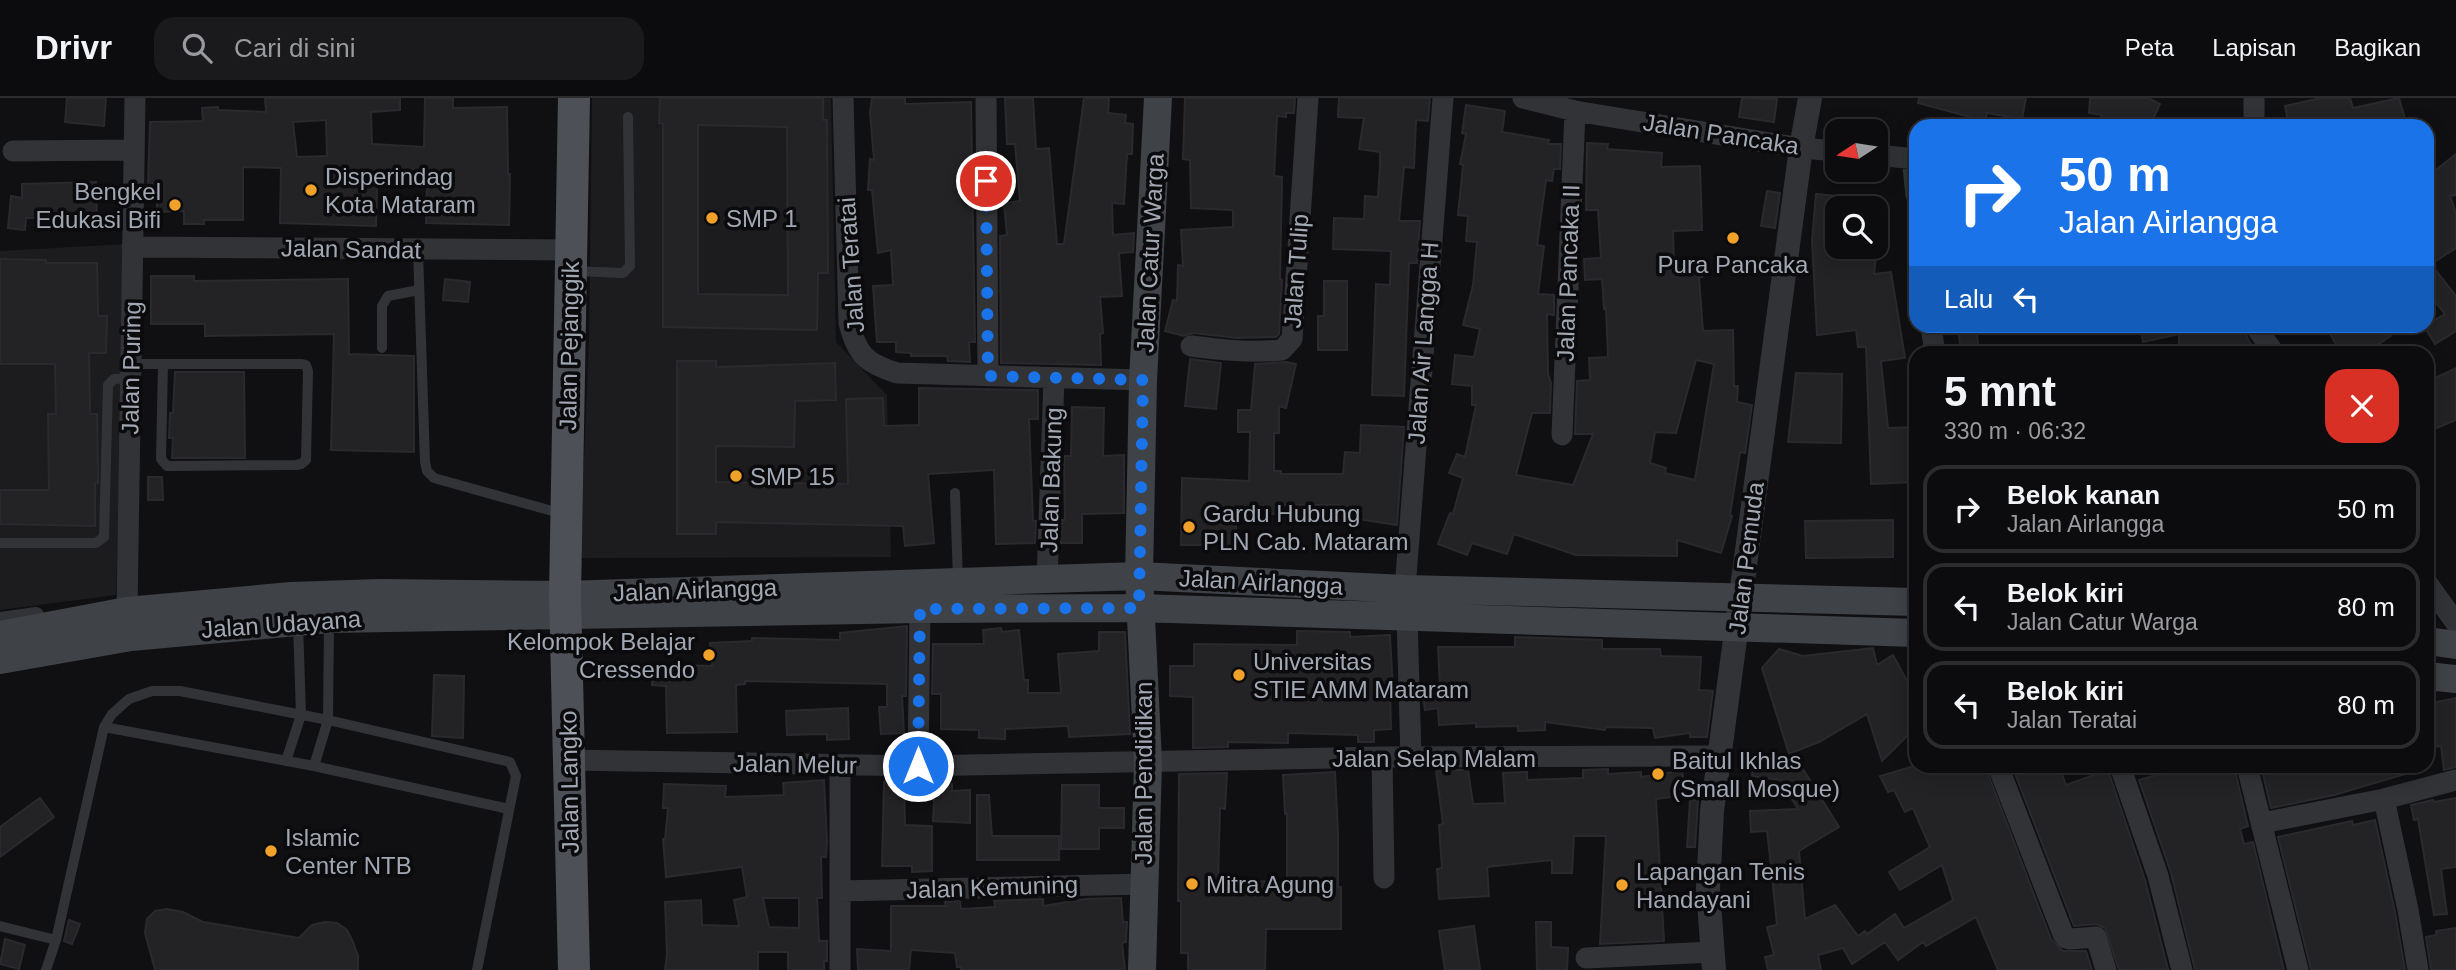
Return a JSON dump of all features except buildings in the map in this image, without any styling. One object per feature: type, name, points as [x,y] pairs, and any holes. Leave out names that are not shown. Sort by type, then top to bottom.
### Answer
[{"type":"main road","name":"Jalan Pejanggik","points":[[565,605],[574,98]]},
{"type":"main road","name":"Jalan Catur Warga","points":[[1139,576],[1143,380],[1158,98]]},
{"type":"main road","name":"Jalan Airlangga","points":[[565,605],[958,581],[1047,581],[1139,576],[1405,589],[1909,602]]},
{"type":"main road","name":"Jalan Pendidikan","points":[[1139,576],[1147,762],[1142,970]]},
{"type":"main road","name":"Jalan Udayana","points":[[0,660],[128,617],[291,596],[379,593],[565,605]]},
{"type":"main road","name":"Jalan Airlangga","points":[[565,605],[920,609],[1139,608],[1909,633]]},
{"type":"main road","name":"Jalan Udayana","points":[[128,617],[298,621],[565,605]]},
{"type":"main road","name":"Jalan Langko","points":[[565,605],[574,970]]},
{"type":"main road","name":"Jalan Udayana","points":[[0,635],[88,632]]},
{"type":"main road","points":[[2434,642],[2456,645]]},
{"type":"main road","points":[[2434,677],[2456,679]]},
{"type":"street","name":"Jalan Puring","points":[[128,617],[135,98]]},
{"type":"street","name":"Jalan Teratai","points":[[843,98],[849,323],[854,342],[864,358],[878,367],[897,373],[1143,380]]},
{"type":"street","points":[[986,98],[988,376]]},
{"type":"street","name":"Jalan Tulip","points":[[1191,346],[1232,352],[1275,351],[1282,350],[1292,339],[1308,98]]},
{"type":"street","name":"Jalan Air Langga H","points":[[1405,589],[1443,98]]},
{"type":"street","name":"Jalan Pancaka","points":[[1523,98],[1575,111],[1825,150]]},
{"type":"street","name":"Jalan Pemuda","points":[[1713,961],[1709,876],[1712,811],[1801,148],[1810,98]]},
{"type":"street","points":[[2254,98],[2254,119]]},
{"type":"street","name":"Jalan Pancaka II","points":[[1562,435],[1575,111]]},
{"type":"street","points":[[13,151],[134,150]]},
{"type":"street","points":[[1888,156],[1909,158]]},
{"type":"street","name":"Jalan Sandat","points":[[132,247],[418,250],[570,261]]},
{"type":"street","name":"Jalan Bakung","points":[[1047,581],[1054,379]]},
{"type":"street","points":[[2434,593],[2456,623]]},
{"type":"street","points":[[918,766],[920,609]]},
{"type":"street","points":[[0,620],[128,617]]},
{"type":"street","points":[[1407,618],[1411,758]]},
{"type":"street","points":[[1382,757],[1384,878]]},
{"type":"street","name":"Jalan Selap Malam","points":[[1147,762],[1382,757],[1721,757]]},
{"type":"street","name":"Jalan Melur","points":[[568,760],[918,766],[1147,762]]},
{"type":"street","points":[[840,765],[840,970]]},
{"type":"street","points":[[2001,773],[2063,934],[2070,939],[2096,937],[2106,970]]},
{"type":"street","points":[[2122,773],[2158,876],[2182,970]]},
{"type":"street","points":[[2249,773],[2298,970]]},
{"type":"street","points":[[2262,823],[2385,799],[2456,780]]},
{"type":"street","points":[[2385,799],[2418,970]]},
{"type":"street","name":"Jalan Kemuning","points":[[841,891],[1144,884]]},
{"type":"street","points":[[1586,958],[1713,961]]},
{"type":"lane","points":[[570,261],[623,273],[630,266],[628,117]]},
{"type":"lane","points":[[418,250],[427,471],[434,478],[566,515]]},
{"type":"lane","points":[[382,348],[382,306],[388,296],[419,290]]},
{"type":"lane","points":[[0,544],[96,543],[102,540],[108,385],[131,371],[163,364],[306,365],[306,460],[296,465],[163,464],[160,460],[163,364]]},
{"type":"lane","points":[[955,493],[958,581]]},
{"type":"lane","points":[[314,766],[328,720],[329,619]]},
{"type":"lane","points":[[286,761],[301,715],[298,621]]},
{"type":"lane","points":[[46,970],[56,940],[104,727],[112,714],[129,699],[152,691],[180,691],[328,720],[505,760],[513,766],[516,776],[477,970]]},
{"type":"lane","points":[[104,727],[314,766],[509,809]]},
{"type":"lane","points":[[0,926],[56,940]]},
{"type":"shaded area","points":[[592,98],[831,98],[836,342],[887,395],[891,557],[580,558],[589,339]]},
{"type":"shaded area","points":[[127,244],[116,595],[0,610],[0,251]]},
{"type":"place","name":"Disperindag Kota Mataram","points":[[311,190]]},
{"type":"place","name":"Bengkel Edukasi Bifi","points":[[175,205]]},
{"type":"place","name":"SMP 1","points":[[712,218]]},
{"type":"place","name":"Pura Pancaka","points":[[1733,238]]},
{"type":"place","name":"SMP 15","points":[[736,476]]},
{"type":"place","name":"Gardu Hubung PLN Cab. Mataram","points":[[1189,527]]},
{"type":"place","name":"Kelompok Belajar Cressendo","points":[[709,655]]},
{"type":"place","name":"Universitas STIE AMM Mataram","points":[[1239,675]]},
{"type":"place","name":"Baitul Ikhlas (Small Mosque)","points":[[1658,774]]},
{"type":"place","name":"Islamic Center NTB","points":[[271,851]]},
{"type":"place","name":"Mitra Agung","points":[[1192,884]]},
{"type":"place","name":"Lapangan Tenis Handayani","points":[[1622,885]]},
{"type":"route","points":[[918,766],[920,609],[1139,608],[1143,380],[988,376],[986,181]]}]
